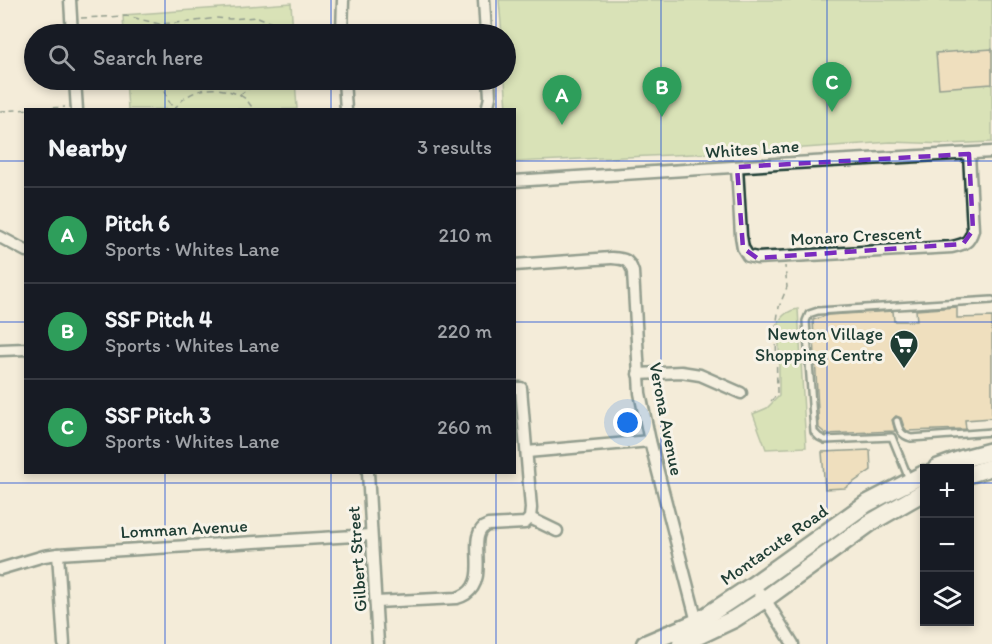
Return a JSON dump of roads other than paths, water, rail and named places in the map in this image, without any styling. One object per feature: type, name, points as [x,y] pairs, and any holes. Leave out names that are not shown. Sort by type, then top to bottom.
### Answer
[{"type":"main road","points":[[948,464],[992,452]]},
{"type":"main road","points":[[974,472],[992,467]]},
{"type":"main road","name":"Montacute Road","points":[[645,644],[697,622],[866,504],[919,483]]},
{"type":"main road","name":"Montacute Road","points":[[681,644],[734,619],[765,599],[870,523],[919,483]]},
{"type":"street","points":[[70,0],[71,24]]},
{"type":"street","points":[[343,24],[344,0]]},
{"type":"street","points":[[484,0],[485,24]]},
{"type":"street","points":[[75,90],[76,108]]},
{"type":"street","points":[[345,90],[346,108]]},
{"type":"street","points":[[487,108],[490,90]]},
{"type":"street","name":"Whites Lane","points":[[516,181],[992,152]]},
{"type":"street","name":"Monaro Crescent","points":[[737,167],[743,248],[748,256],[758,258],[952,247],[963,244],[970,239],[973,230],[969,154]]},
{"type":"street","points":[[0,237],[24,250]]},
{"type":"street","name":"Verona Avenue","points":[[516,265],[611,258],[626,260],[631,265],[640,393],[650,441],[697,622]]},
{"type":"street","points":[[0,350],[24,349]]},
{"type":"street","points":[[638,374],[681,372],[700,375],[741,393]]},
{"type":"street","points":[[516,388],[521,388],[527,452],[531,508],[527,520]]},
{"type":"street","points":[[527,452],[650,441]]},
{"type":"street","name":"Gilbert Street","points":[[368,474],[378,644]]},
{"type":"street","points":[[376,602],[457,598],[466,594],[475,583],[478,573],[477,537],[484,526],[527,520],[557,531]]},
{"type":"street","name":"Lomman Avenue","points":[[0,569],[58,554],[372,535]]},
{"type":"street","points":[[58,554],[64,644]]},
{"type":"street","points":[[753,585],[765,599],[794,644]]},
{"type":"lane","points":[[919,483],[892,437],[825,440],[814,432],[806,321],[808,314],[818,311],[992,300]]},
{"type":"lane","points":[[897,421],[902,433],[911,438],[992,432]]},
{"type":"place","name":"SSF Pitch 3","points":[[832,112]]},
{"type":"place","name":"SSF Pitch 4","points":[[662,117]]},
{"type":"place","name":"Pitch 6","points":[[562,125]]},
{"type":"place","name":"Newton Village Shopping Centre","points":[[904,370]]}]
